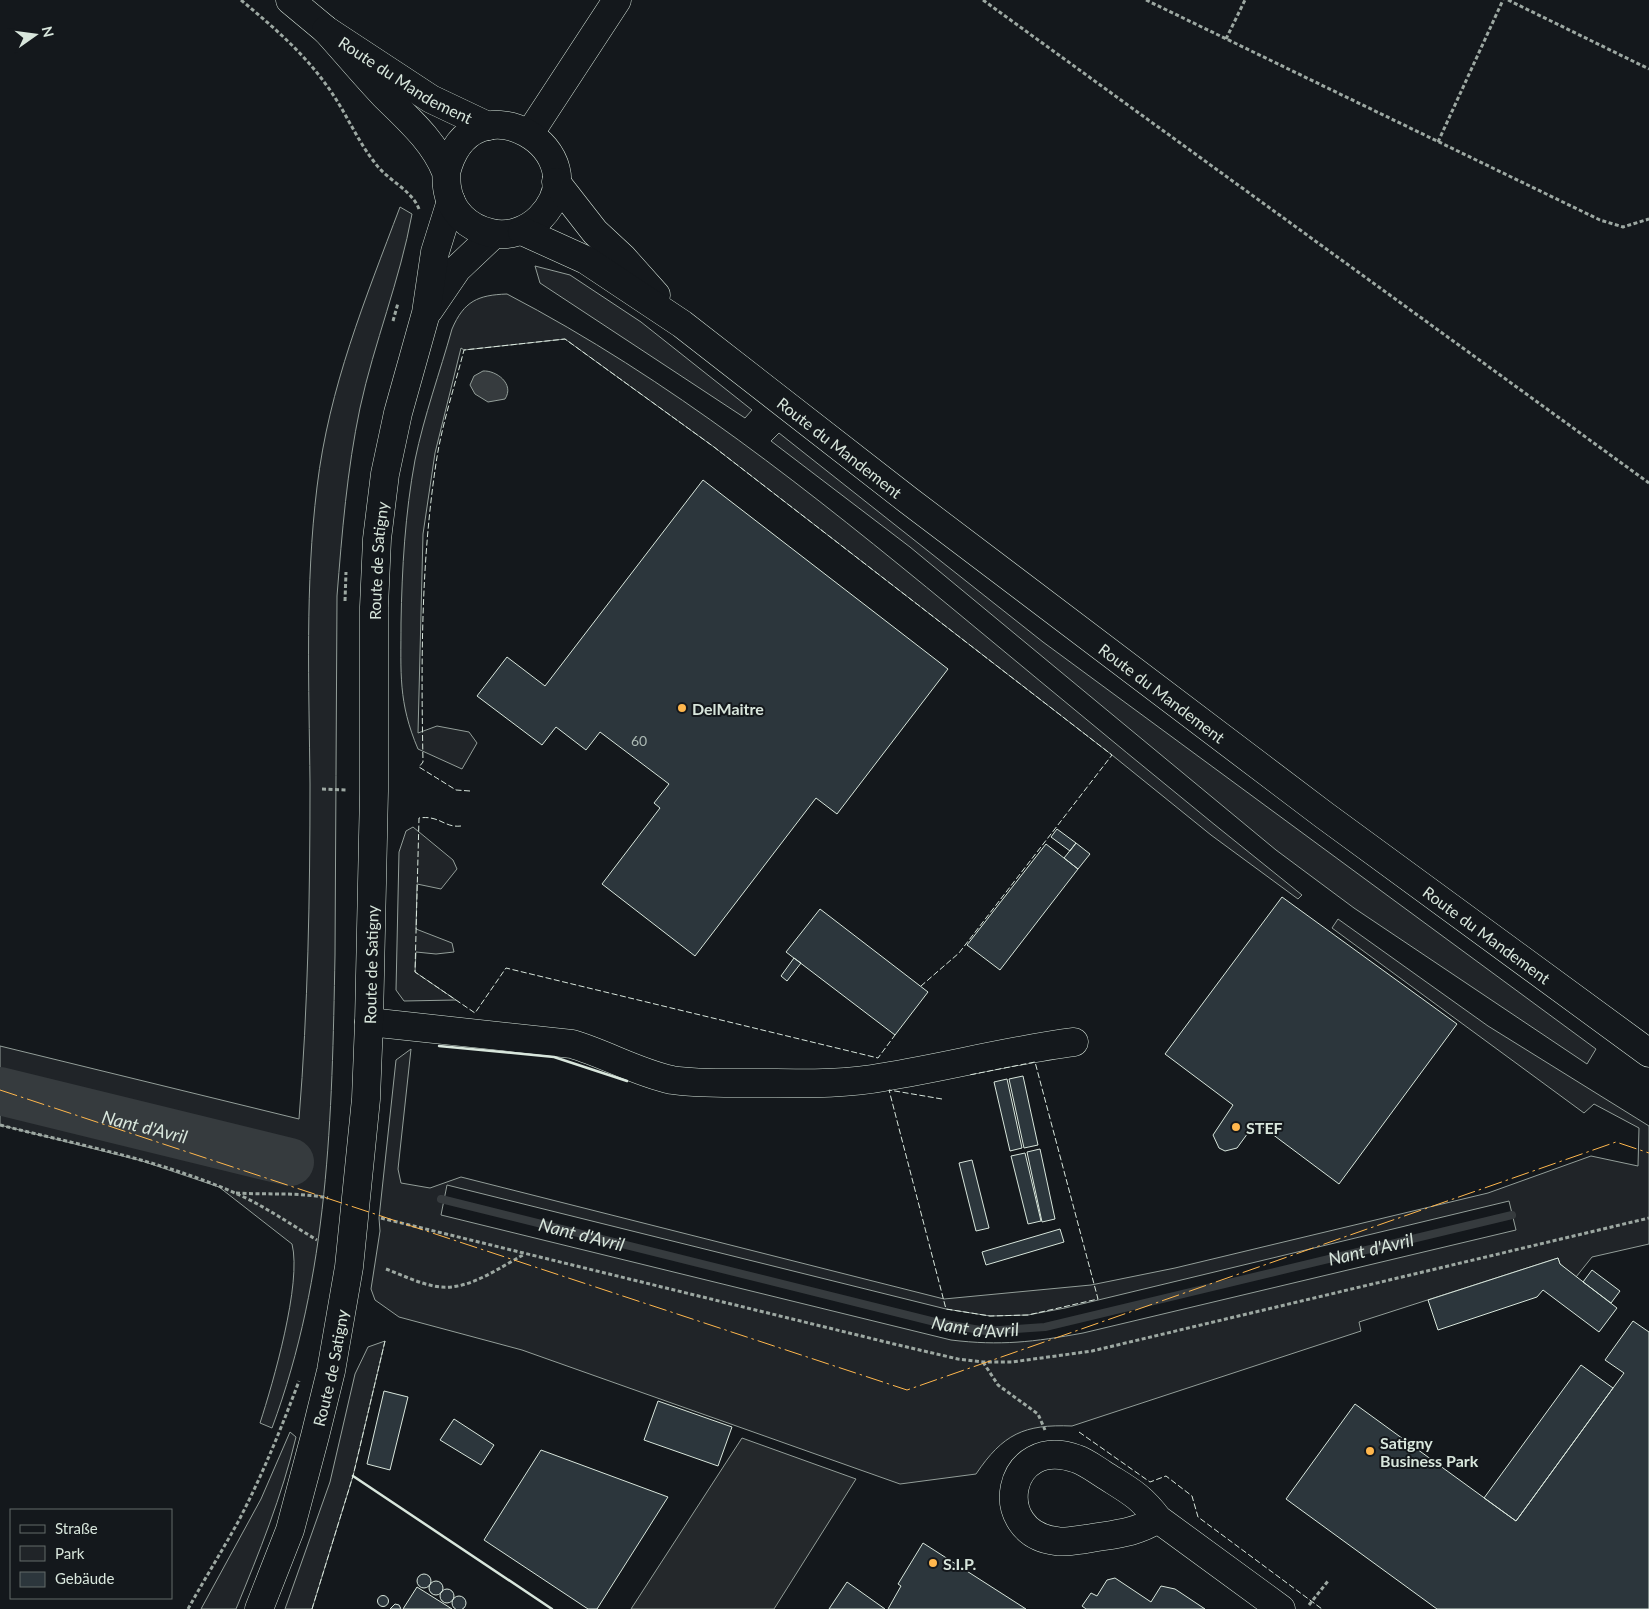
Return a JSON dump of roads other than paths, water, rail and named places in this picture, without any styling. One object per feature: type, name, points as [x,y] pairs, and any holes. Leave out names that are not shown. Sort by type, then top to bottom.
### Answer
[{"type":"main road","name":"Route du Mandement","points":[[290,0],[326,30],[443,107],[488,126]]},
{"type":"main road","points":[[530,133],[617,0]]},
{"type":"main road","name":"Route du Mandement","points":[[326,30],[384,95],[413,122],[446,173]]},
{"type":"main road","points":[[488,126],[511,126],[530,133],[548,151],[553,161],[556,182],[554,194],[539,220],[522,230],[494,234],[483,232],[468,223],[456,211],[451,201],[446,173],[451,157],[460,143],[478,130],[488,126]]},
{"type":"main road","name":"Route du Mandement","points":[[556,182],[595,232],[623,258],[682,324]]},
{"type":"main road","name":"Route de Satigny","points":[[259,1609],[290,1530],[316,1436],[331,1371],[345,1204],[366,1099],[374,801],[374,607],[377,539],[385,474],[398,413],[426,313],[436,252],[451,201]]},
{"type":"main road","name":"Route du Mandement","points":[[522,230],[586,260],[682,324],[908,500],[1324,815],[1649,1053]]},
{"type":"main road","name":"Route de Satigny","points":[[426,313],[457,269],[494,234]]},
{"type":"main road","points":[[369,1022],[572,1044],[599,1052],[650,1074],[672,1080],[724,1083],[827,1082],[882,1078],[1038,1047],[1074,1042]]},
{"type":"main road","points":[[1158,1519],[1140,1530],[1058,1542],[1036,1535],[1020,1518],[1012,1493],[1015,1480],[1026,1466],[1035,1459],[1048,1456],[1077,1459],[1143,1499],[1158,1519],[1281,1609]]},
{"type":"waterway","name":"Nant d'Avril","points":[[0,1091],[290,1162]]},
{"type":"waterway","name":"Nant d'Avril","points":[[441,1199],[939,1323],[986,1331],[1045,1327],[1512,1215]]},
{"type":"place","name":"DelMaitre","points":[[682,708]]},
{"type":"place","name":"STEF","points":[[1236,1127]]},
{"type":"place","name":"Satigny Business Park","points":[[1370,1451]]},
{"type":"place","name":"S.I.P.","points":[[933,1563]]}]
